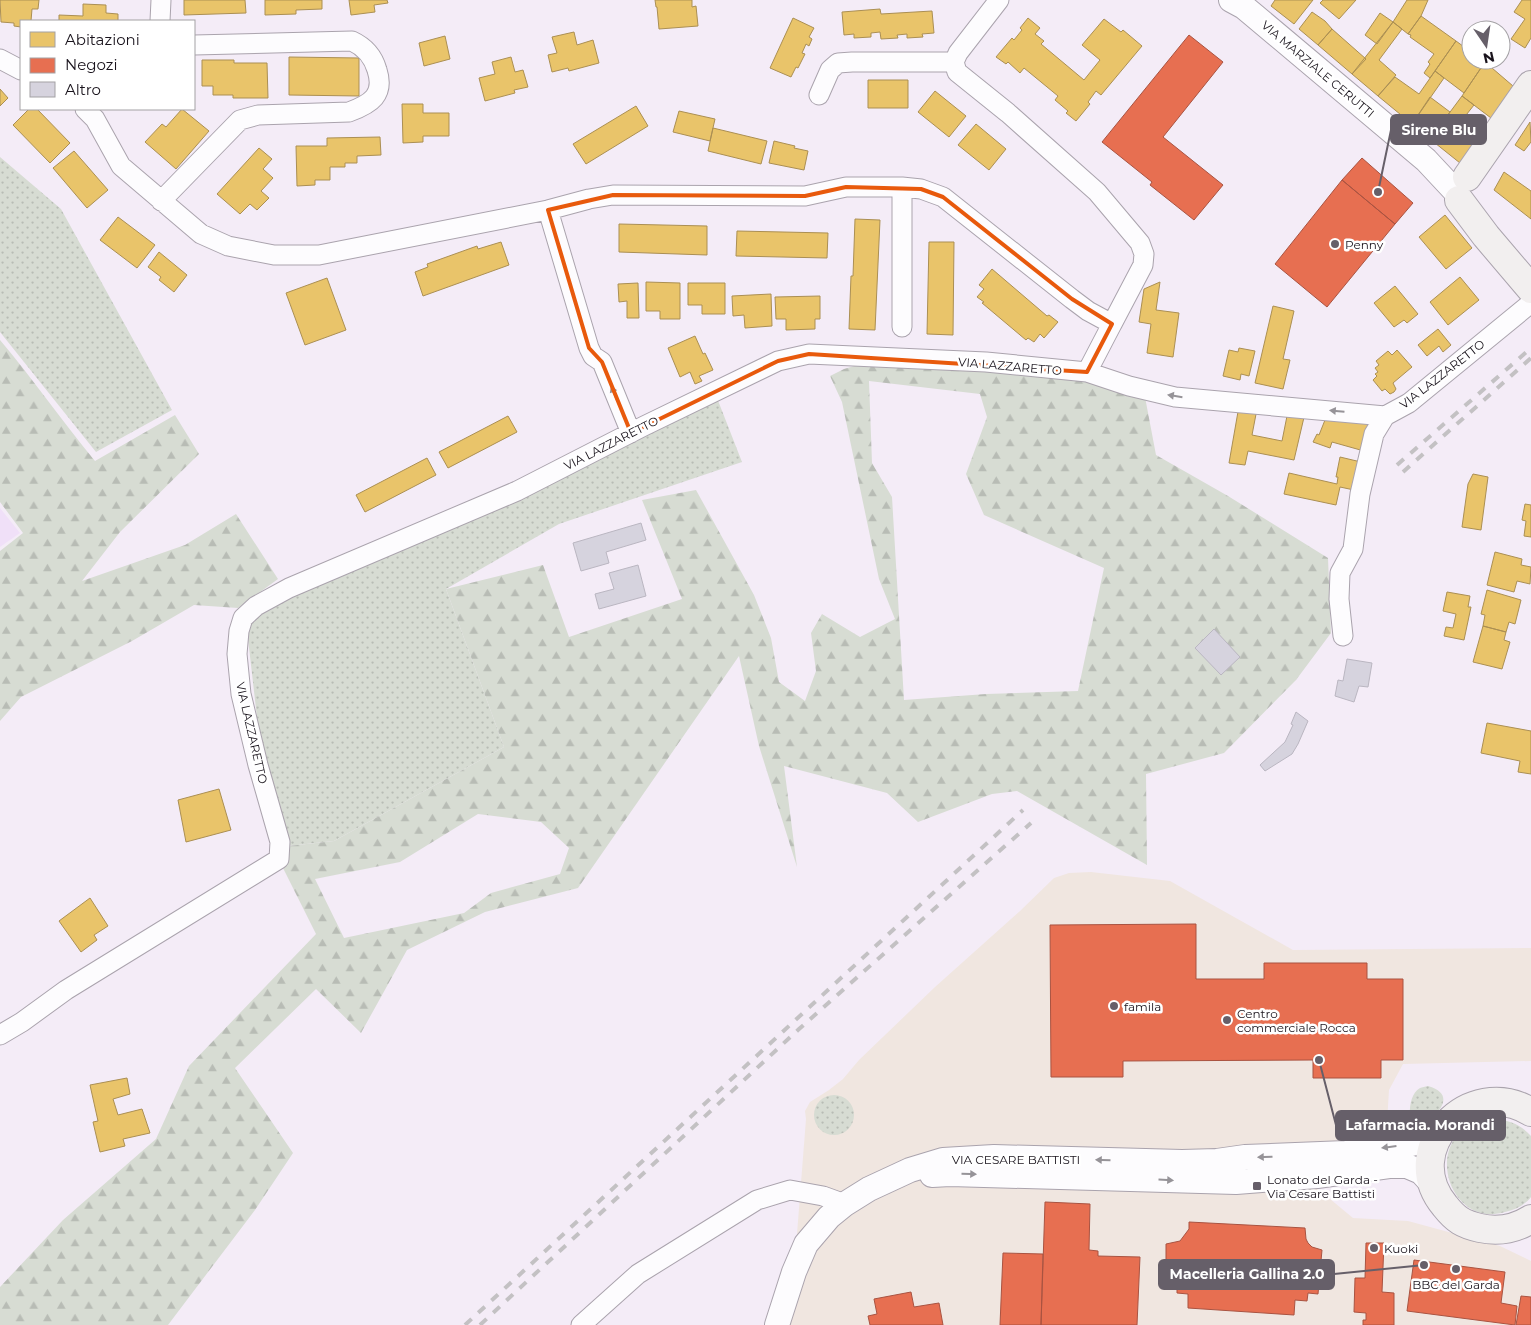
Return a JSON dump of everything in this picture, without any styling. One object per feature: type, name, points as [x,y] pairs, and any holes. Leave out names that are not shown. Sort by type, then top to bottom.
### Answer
[{"type":"main road","points":[[1531,85],[1492,142],[1465,188],[1501,252],[1531,289]]},
{"type":"main road","points":[[1528,1108],[1507,1102],[1491,1101],[1475,1104],[1451,1119],[1437,1138],[1432,1153],[1430,1169],[1433,1185],[1440,1200],[1465,1225],[1492,1230],[1509,1229],[1529,1221]]},
{"type":"street","points":[[160,20],[161,0]]},
{"type":"street","points":[[999,0],[958,53],[954,62],[957,72],[1008,113],[1097,192],[1140,243],[1144,254],[1143,264],[1087,372]]},
{"type":"street","name":"VIA MARZIALE CERUTTI","points":[[1241,2],[1426,160],[1465,188]]},
{"type":"street","points":[[161,201],[240,120],[258,115],[349,112],[362,107],[372,99],[378,92],[381,83],[375,63],[367,51],[352,41],[195,45]]},
{"type":"street","points":[[0,59],[20,69]]},
{"type":"street","points":[[819,95],[830,70],[838,63],[954,62]]},
{"type":"street","points":[[86,110],[95,120],[121,166],[201,234],[228,246],[274,255],[319,255],[548,210],[613,195],[805,196],[846,187],[902,187],[921,189],[943,197],[1072,299],[1088,311],[1112,324]]},
{"type":"street","points":[[902,187],[902,327]]},
{"type":"street","points":[[548,210],[589,348],[594,356],[602,362],[630,433]]},
{"type":"street","name":"VIA LAZZARETTO","points":[[0,1035],[22,1022],[66,990],[279,859],[280,842],[258,765],[241,694],[237,654],[239,631],[244,618],[256,606],[283,591],[517,491],[630,433],[778,361],[809,354],[986,362],[1087,372],[1129,386],[1175,397],[1385,416],[1409,403],[1531,302]]},
{"type":"street","points":[[1343,636],[1339,598],[1340,573],[1353,549],[1360,494],[1374,434],[1385,416]]},
{"type":"street","name":"VIA CESARE BATTISTI","points":[[870,1189],[910,1170],[943,1160],[966,1158],[1059,1158],[1182,1162],[1217,1161],[1245,1157],[1346,1153],[1408,1145],[1437,1138]]},
{"type":"street","name":"VIA CESARE BATTISTI","points":[[870,1189],[918,1176],[950,1174],[1236,1182],[1317,1176],[1390,1166],[1407,1166],[1421,1172],[1433,1185]]},
{"type":"street","points":[[777,1325],[794,1272],[806,1244],[828,1216],[870,1189]]},
{"type":"street","points":[[581,1325],[638,1274],[757,1200],[790,1190],[823,1196],[845,1204]]},
{"type":"highlighted area","points":[[846,187],[921,189],[943,197],[1072,299],[1112,324],[1087,372],[809,354],[778,361],[631,433],[602,362],[589,348],[548,210],[613,195],[805,196]]},
{"type":"shaded area","points":[[0,508],[20,533],[0,547]]},
{"type":"shaded area","points":[[1091,872],[1170,881],[1293,950],[1531,948],[1531,1061],[1403,1064],[1389,1090],[1387,1123],[1318,1189],[1353,1218],[1408,1221],[1500,1246],[1531,1261],[1531,1325],[777,1325],[794,1272],[806,1119],[805,1111],[810,1102],[843,1079],[859,1060],[935,987],[1054,878],[1069,873]]},
{"type":"green space","points":[[0,157],[61,209],[172,410],[96,452],[0,332]]},
{"type":"green space","points":[[0,340],[95,461],[175,415],[199,454],[120,532],[82,581],[185,545],[236,514],[278,579],[238,608],[194,605],[132,641],[21,697],[0,721],[0,551],[23,533],[0,502]]},
{"type":"green space","points":[[868,362],[1076,379],[1145,397],[1156,455],[1228,496],[1328,558],[1331,633],[1296,680],[1224,753],[1146,774],[1147,865],[1017,791],[992,794],[918,822],[887,793],[784,766],[797,867],[759,746],[739,656],[578,888],[485,912],[407,950],[361,1033],[316,989],[235,1068],[293,1153],[255,1210],[168,1325],[0,1325],[0,1287],[63,1220],[156,1139],[189,1066],[316,934],[283,868],[288,846],[334,841],[504,747],[446,589],[543,565],[569,637],[682,599],[642,500],[696,490],[754,595],[771,638],[779,682],[805,701],[816,671],[811,633],[822,614],[860,637],[895,619],[879,579],[842,402],[830,376],[844,369]],"holes":[[[869,381],[980,394],[987,417],[966,474],[984,515],[1104,568],[1078,691],[986,694],[904,700],[892,497],[872,463]],[[478,814],[541,822],[569,848],[560,874],[491,893],[464,913],[344,938],[315,879],[400,862]]]},
{"type":"green space","points":[[717,398],[742,462],[559,524],[446,589],[504,747],[334,841],[288,846],[259,735],[247,630],[260,613],[289,588]]},
{"type":"green space","points":[[1428,1086],[1438,1090],[1443,1096],[1443,1102],[1436,1114],[1417,1130],[1411,1128],[1411,1101],[1416,1091]]},
{"type":"green space","points":[[834,1095],[848,1101],[854,1115],[848,1129],[834,1135],[820,1129],[814,1115],[820,1101]]},
{"type":"green space","points":[[1494,1118],[1514,1124],[1531,1136],[1531,1197],[1523,1205],[1512,1210],[1485,1214],[1469,1208],[1457,1196],[1449,1180],[1447,1163],[1451,1146],[1461,1131],[1479,1121]]},
{"type":"building: Abitazioni","points":[[0,0],[39,0],[38,9],[32,9],[31,20],[20,20],[20,27],[14,26],[14,23],[1,22]]},
{"type":"building: Abitazioni","points":[[184,0],[245,0],[246,13],[184,15]]},
{"type":"building: Abitazioni","points":[[265,0],[322,0],[322,9],[296,10],[296,14],[265,15]]},
{"type":"building: Abitazioni","points":[[349,0],[387,0],[388,3],[374,5],[375,12],[351,15]]},
{"type":"building: Abitazioni","points":[[655,0],[692,0],[692,7],[696,6],[698,26],[659,29]]},
{"type":"building: Abitazioni","points":[[1275,0],[1313,0],[1294,24],[1271,6]]},
{"type":"building: Abitazioni","points":[[1323,0],[1356,0],[1339,19],[1320,3]]},
{"type":"building: Abitazioni","points":[[1407,0],[1428,0],[1421,16],[1408,34],[1393,22]]},
{"type":"building: Abitazioni","points":[[1522,0],[1531,0],[1531,38],[1525,48],[1511,39],[1525,19],[1514,12]]},
{"type":"building: Abitazioni","points":[[83,4],[106,5],[106,13],[118,14],[118,20],[59,20],[59,15],[83,16]]},
{"type":"building: Abitazioni","points":[[880,9],[881,14],[932,11],[934,33],[922,34],[923,37],[907,38],[907,34],[897,35],[898,38],[881,39],[880,32],[871,33],[871,37],[854,38],[854,34],[844,35],[842,12]]},
{"type":"building: Abitazioni","points":[[1312,12],[1325,21],[1332,29],[1318,45],[1299,29]]},
{"type":"building: Abitazioni","points":[[1380,13],[1393,22],[1377,44],[1365,35]]},
{"type":"building: Abitazioni","points":[[1421,16],[1456,41],[1430,78],[1424,73],[1430,64],[1428,62],[1434,54],[1408,34]]},
{"type":"building: Abitazioni","points":[[793,18],[814,28],[809,37],[812,39],[809,46],[806,44],[802,53],[805,54],[791,77],[770,68]]},
{"type":"building: Abitazioni","points":[[1028,18],[1040,28],[1035,34],[1044,41],[1041,44],[1084,80],[1100,60],[1082,45],[1104,19],[1121,32],[1123,30],[1142,46],[1101,95],[1096,91],[1088,102],[1090,104],[1076,121],[1055,100],[1058,96],[1024,68],[1020,73],[1008,62],[1006,64],[996,57],[1012,38],[1014,40]]},
{"type":"building: Abitazioni","points":[[1393,22],[1402,29],[1379,60],[1396,75],[1378,96],[1352,74]]},
{"type":"building: Abitazioni","points":[[1332,29],[1366,59],[1352,74],[1318,45]]},
{"type":"building: Abitazioni","points":[[574,32],[577,45],[593,40],[599,63],[569,71],[568,68],[552,72],[548,55],[557,53],[552,37]]},
{"type":"building: Abitazioni","points":[[445,36],[450,59],[424,66],[419,43]]},
{"type":"building: Abitazioni","points":[[1456,41],[1461,45],[1461,70],[1480,70],[1464,93],[1435,71]]},
{"type":"building: Abitazioni","points":[[289,57],[359,58],[359,96],[289,95]]},
{"type":"building: Abitazioni","points":[[511,57],[515,72],[523,70],[528,87],[514,90],[515,93],[485,101],[479,78],[495,74],[492,62]]},
{"type":"building: Abitazioni","points":[[202,60],[234,60],[234,63],[267,63],[268,98],[233,98],[233,95],[213,95],[213,86],[202,86]]},
{"type":"building: Abitazioni","points":[[1480,70],[1494,70],[1513,86],[1491,118],[1462,96]]},
{"type":"building: Abitazioni","points":[[1435,71],[1444,78],[1412,124],[1378,96],[1395,77],[1419,94]]},
{"type":"building: Abitazioni","points":[[868,80],[908,80],[908,108],[868,108]]},
{"type":"building: Abitazioni","points":[[0,89],[8,98],[0,106]]},
{"type":"building: Abitazioni","points":[[935,91],[966,116],[949,137],[918,112]]},
{"type":"building: Abitazioni","points":[[1462,96],[1474,105],[1455,129],[1474,144],[1460,163],[1430,139]]},
{"type":"building: Abitazioni","points":[[1430,97],[1450,112],[1430,139],[1412,124]]},
{"type":"building: Abitazioni","points":[[402,104],[423,104],[423,113],[449,113],[449,136],[423,136],[423,142],[403,143]]},
{"type":"building: Abitazioni","points":[[636,106],[648,126],[586,164],[573,144]]},
{"type":"building: Abitazioni","points":[[28,110],[38,110],[70,143],[50,163],[13,125]]},
{"type":"building: Abitazioni","points":[[183,110],[209,131],[176,169],[145,142],[162,124],[166,127]]},
{"type":"building: Abitazioni","points":[[679,111],[715,119],[710,141],[673,132]]},
{"type":"building: Abitazioni","points":[[1530,122],[1531,142],[1524,151],[1515,145]]},
{"type":"building: Abitazioni","points":[[976,124],[1006,149],[989,170],[958,145]]},
{"type":"building: Abitazioni","points":[[713,128],[767,141],[761,164],[708,151]]},
{"type":"building: Abitazioni","points":[[380,137],[381,155],[357,156],[357,163],[345,163],[345,167],[330,167],[330,180],[315,180],[315,185],[297,186],[296,146],[327,146],[327,138]]},
{"type":"building: Abitazioni","points":[[774,141],[808,151],[804,170],[769,163]]},
{"type":"building: Abitazioni","points":[[259,148],[272,159],[263,169],[273,178],[261,191],[269,198],[257,210],[250,204],[240,214],[217,194]]},
{"type":"building: Abitazioni","points":[[74,151],[108,190],[87,208],[53,168]]},
{"type":"building: Abitazioni","points":[[1504,172],[1531,191],[1531,219],[1494,190]]},
{"type":"building: Abitazioni","points":[[1445,215],[1472,248],[1446,269],[1419,237]]},
{"type":"building: Abitazioni","points":[[118,217],[155,245],[137,268],[100,240]]},
{"type":"building: Abitazioni","points":[[855,219],[880,220],[875,330],[849,329]]},
{"type":"building: Abitazioni","points":[[619,224],[707,226],[707,255],[619,252]]},
{"type":"building: Abitazioni","points":[[737,231],[828,233],[827,258],[736,256]]},
{"type":"building: Abitazioni","points":[[501,242],[509,265],[423,296],[415,272],[428,267],[427,264],[477,246],[478,249]]},
{"type":"building: Abitazioni","points":[[929,242],[954,242],[953,335],[927,334]]},
{"type":"building: Abitazioni","points":[[159,252],[187,275],[174,292],[159,280],[161,277],[148,267]]},
{"type":"building: Abitazioni","points":[[992,269],[1047,316],[1049,315],[1058,322],[1044,338],[1040,334],[1034,342],[1028,338],[1026,340],[977,297],[984,289],[979,285]]},
{"type":"building: Abitazioni","points":[[1460,277],[1479,300],[1448,325],[1430,302]]},
{"type":"building: Abitazioni","points":[[327,278],[346,330],[305,345],[286,293]]},
{"type":"building: Abitazioni","points":[[646,282],[680,283],[680,319],[660,319],[660,311],[646,311]]},
{"type":"building: Abitazioni","points":[[1160,282],[1156,310],[1179,313],[1173,357],[1147,353],[1151,324],[1139,322],[1144,289]]},
{"type":"building: Abitazioni","points":[[638,283],[639,318],[627,318],[627,301],[619,302],[618,284]]},
{"type":"building: Abitazioni","points":[[688,283],[725,283],[725,314],[702,314],[702,305],[688,305]]},
{"type":"building: Abitazioni","points":[[1395,286],[1418,314],[1407,323],[1404,320],[1394,327],[1374,303]]},
{"type":"building: Abitazioni","points":[[771,294],[772,326],[745,328],[744,315],[733,316],[732,296]]},
{"type":"building: Abitazioni","points":[[820,296],[820,319],[815,319],[815,329],[786,330],[786,319],[776,319],[775,297]]},
{"type":"building: Abitazioni","points":[[1273,306],[1294,311],[1283,359],[1290,360],[1283,389],[1255,383]]},
{"type":"building: Abitazioni","points":[[1438,329],[1451,345],[1443,352],[1439,346],[1427,356],[1418,345]]},
{"type":"building: Abitazioni","points":[[695,336],[713,370],[699,376],[702,381],[695,384],[690,372],[680,377],[668,348]]},
{"type":"building: Abitazioni","points":[[1239,348],[1255,351],[1249,376],[1241,374],[1240,380],[1223,376],[1229,350],[1238,352]]},
{"type":"building: Abitazioni","points":[[1397,350],[1412,367],[1393,383],[1396,389],[1390,394],[1385,389],[1382,391],[1373,380],[1378,372],[1375,368],[1379,365],[1376,361],[1388,351],[1392,355]]},
{"type":"building: Abitazioni","points":[[1239,406],[1257,409],[1252,435],[1282,441],[1288,411],[1305,413],[1294,460],[1248,451],[1245,465],[1229,463]]},
{"type":"building: Abitazioni","points":[[1327,415],[1371,420],[1364,451],[1332,442],[1330,448],[1313,442],[1317,434],[1319,435]]},
{"type":"building: Abitazioni","points":[[508,416],[517,432],[448,468],[439,452]]},
{"type":"building: Abitazioni","points":[[1340,457],[1361,462],[1354,490],[1340,487],[1336,505],[1284,494],[1289,473],[1337,484],[1338,477],[1336,477]]},
{"type":"building: Abitazioni","points":[[427,458],[436,475],[365,512],[356,495]]},
{"type":"building: Abitazioni","points":[[1473,474],[1488,477],[1481,530],[1462,527],[1468,484]]},
{"type":"building: Abitazioni","points":[[1525,504],[1531,505],[1531,537],[1524,536],[1526,521],[1522,520]]},
{"type":"building: Abitazioni","points":[[1495,552],[1522,559],[1521,565],[1531,567],[1530,584],[1517,581],[1514,592],[1487,585]]},
{"type":"building: Abitazioni","points":[[1487,590],[1521,600],[1515,624],[1509,622],[1506,632],[1483,626],[1485,615],[1481,614]]},
{"type":"building: Abitazioni","points":[[1447,592],[1470,596],[1468,607],[1471,607],[1464,640],[1444,636],[1446,627],[1453,628],[1456,614],[1443,611]]},
{"type":"building: Abitazioni","points":[[1483,626],[1506,632],[1504,640],[1510,642],[1502,669],[1473,662]]},
{"type":"building: Abitazioni","points":[[1487,723],[1531,731],[1531,774],[1518,772],[1520,761],[1481,753]]},
{"type":"building: Abitazioni","points":[[219,789],[231,830],[186,842],[178,800]]},
{"type":"building: Abitazioni","points":[[90,898],[108,926],[94,935],[97,940],[81,952],[59,921]]},
{"type":"building: Abitazioni","points":[[127,1078],[130,1094],[113,1099],[118,1115],[142,1109],[150,1133],[123,1139],[125,1146],[100,1152],[93,1122],[98,1121],[90,1085]]},
{"type":"building: Negozi","points":[[1189,35],[1223,62],[1163,137],[1223,185],[1194,220],[1150,185],[1152,182],[1102,142]]},
{"type":"building: Negozi","points":[[1362,158],[1413,203],[1395,224],[1342,180]]},
{"type":"building: Negozi","name":"Penny","points":[[1342,180],[1395,224],[1327,307],[1275,264]]},
{"type":"building: Negozi","name":"Centro commerciale Rocca","points":[[1196,924],[1196,979],[1264,979],[1264,963],[1367,963],[1367,979],[1403,979],[1403,1060],[1381,1060],[1381,1078],[1313,1078],[1313,1060],[1123,1061],[1123,1077],[1051,1077],[1050,925]]},
{"type":"building: Negozi","points":[[1045,1202],[1090,1204],[1089,1250],[1098,1251],[1098,1256],[1140,1257],[1137,1325],[1041,1325]]},
{"type":"building: Negozi","points":[[1189,1222],[1305,1228],[1308,1243],[1312,1247],[1322,1250],[1318,1294],[1308,1293],[1307,1301],[1295,1300],[1294,1315],[1188,1308],[1188,1294],[1177,1293],[1177,1285],[1166,1284],[1166,1244],[1180,1241],[1189,1229]],"holes":[[[1238,1272],[1249,1273],[1252,1276],[1251,1286],[1237,1287],[1235,1282]]]},
{"type":"building: Negozi","points":[[1366,1243],[1384,1243],[1382,1292],[1394,1293],[1394,1325],[1363,1325],[1363,1320],[1366,1320],[1366,1313],[1354,1312],[1355,1278],[1365,1278]]},
{"type":"building: Negozi","points":[[1003,1253],[1043,1254],[1041,1325],[1000,1325]]},
{"type":"building: Negozi","points":[[1414,1260],[1505,1272],[1501,1303],[1517,1306],[1515,1325],[1407,1311]]},
{"type":"building: Negozi","points":[[911,1292],[914,1307],[939,1303],[943,1325],[870,1325],[868,1316],[877,1314],[874,1299]]},
{"type":"building: Negozi","points":[[1521,1296],[1531,1297],[1531,1325],[1516,1325]]},
{"type":"building: Altro","points":[[641,523],[646,540],[606,552],[609,563],[581,571],[573,543]]},
{"type":"building: Altro","points":[[638,565],[646,596],[599,609],[595,594],[614,589],[609,573]]},
{"type":"building: Altro","points":[[1214,629],[1240,657],[1221,675],[1195,648]]},
{"type":"building: Altro","points":[[1347,659],[1372,663],[1368,687],[1359,686],[1354,702],[1335,696],[1338,680],[1343,681]]},
{"type":"building: Altro","points":[[1296,712],[1308,721],[1298,744],[1292,754],[1265,771],[1260,765],[1285,742],[1293,725],[1291,724]]},
{"type":"railway","points":[[1397,465],[1531,348]]},
{"type":"railway","points":[[1403,472],[1531,358]]},
{"type":"railway","points":[[465,1325],[1023,810]]},
{"type":"railway","points":[[480,1325],[799,1029],[1031,823]]},
{"type":"place","name":"Sirene Blu","points":[[1378,192]]},
{"type":"place","name":"Penny","points":[[1335,244]]},
{"type":"place","name":"famila","points":[[1114,1006]]},
{"type":"place","name":"Centro commerciale Rocca","points":[[1227,1020]]},
{"type":"place","name":"Lafarmacia. Morandi","points":[[1319,1060]]},
{"type":"place","name":"Lonato del Garda - Via Cesare Battisti","points":[[1257,1186]]},
{"type":"place","name":"Kuoki","points":[[1374,1248]]},
{"type":"place","name":"Macelleria Gallina 2.0","points":[[1424,1265]]},
{"type":"place","name":"BBC del Garda","points":[[1456,1269]]}]
